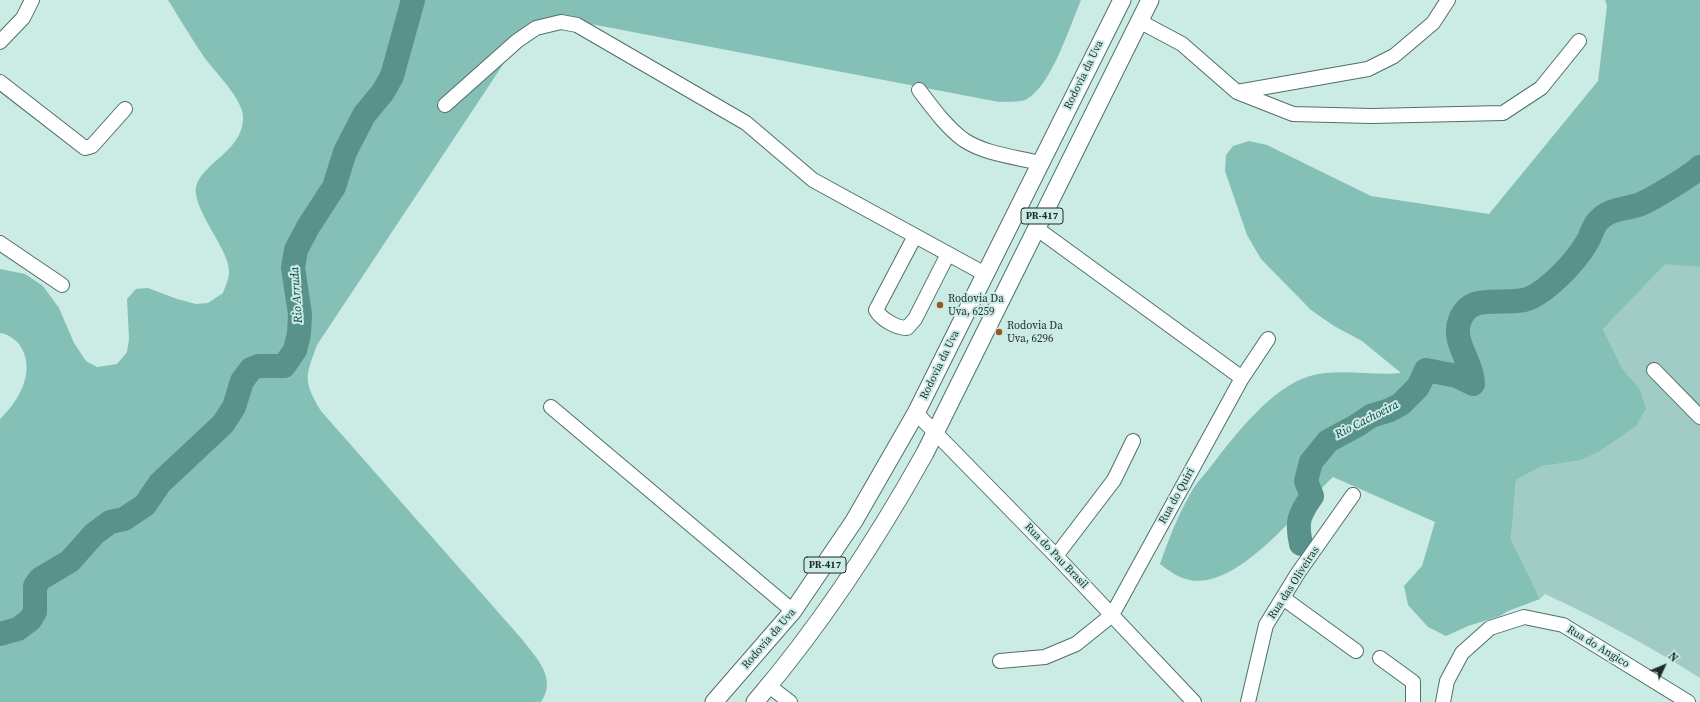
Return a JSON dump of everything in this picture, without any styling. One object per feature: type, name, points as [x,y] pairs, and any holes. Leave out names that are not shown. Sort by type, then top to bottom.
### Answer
[{"type":"main road","name":"Rodovia da Uva","points":[[714,702],[793,611],[854,522],[916,413],[1122,0]]},
{"type":"main road","name":"PR-417","points":[[755,702],[800,648],[852,575],[896,504],[925,453],[1150,0]]},
{"type":"street","points":[[0,42],[23,18],[32,0]]},
{"type":"street","points":[[1236,92],[1368,69],[1394,56],[1433,23],[1448,0]]},
{"type":"street","points":[[1140,21],[1182,44],[1236,92],[1292,114],[1371,116],[1503,113],[1541,88],[1579,41]]},
{"type":"street","points":[[445,105],[517,41],[536,28],[561,22],[577,25],[746,123],[813,180],[985,274]]},
{"type":"street","points":[[0,82],[85,148],[92,146],[125,109]]},
{"type":"street","points":[[919,90],[937,114],[964,140],[984,149],[1040,163]]},
{"type":"street","points":[[1036,228],[1242,378]]},
{"type":"street","points":[[915,236],[876,310],[879,315],[900,328],[907,328],[915,319],[948,254]]},
{"type":"street","points":[[0,243],[62,285]]},
{"type":"street","name":"Rua do Quiri","points":[[1112,615],[1242,378],[1268,339]]},
{"type":"street","points":[[1654,370],[1700,417]]},
{"type":"street","points":[[551,407],[793,611]]},
{"type":"street","name":"Rua do Pau Brasil","points":[[916,413],[1056,556],[1194,702]]},
{"type":"street","points":[[1056,556],[1114,480],[1133,441]]},
{"type":"street","name":"Rua das Oliveiras","points":[[1248,702],[1266,625],[1353,495]]},
{"type":"street","points":[[1283,598],[1356,651]]},
{"type":"street","points":[[1000,661],[1045,657],[1076,644],[1112,615]]},
{"type":"street","name":"Rua do Angico","points":[[1442,702],[1447,681],[1462,653],[1490,628],[1524,617],[1563,626],[1688,702]]},
{"type":"street","points":[[1380,658],[1414,682],[1412,702]]},
{"type":"street","points":[[768,686],[790,702]]},
{"type":"shaded area","points":[[168,0],[1081,0],[1059,54],[1044,82],[1036,92],[1027,99],[1017,101],[999,102],[596,25],[567,21],[522,40],[504,63],[317,345],[308,372],[308,379],[311,393],[321,411],[520,637],[538,660],[546,676],[547,684],[546,693],[541,702],[0,702],[0,419],[20,394],[26,374],[26,364],[24,354],[19,344],[5,334],[0,333],[0,269],[25,274],[43,286],[59,308],[74,343],[86,361],[97,367],[117,364],[127,352],[129,339],[127,299],[136,289],[148,288],[177,299],[196,304],[208,303],[223,293],[228,277],[228,264],[225,255],[203,214],[196,194],[197,184],[202,175],[236,141],[241,130],[243,117],[242,110],[233,94],[204,57]]},
{"type":"shaded area","points":[[1605,0],[1700,0],[1700,267],[1665,264],[1603,329],[1622,368],[1639,388],[1646,408],[1636,426],[1598,452],[1578,461],[1542,466],[1516,480],[1511,539],[1540,599],[1508,611],[1500,616],[1468,626],[1446,636],[1428,627],[1408,605],[1404,586],[1422,566],[1435,522],[1333,477],[1267,544],[1248,560],[1228,572],[1209,580],[1190,580],[1178,576],[1160,564],[1179,516],[1195,486],[1255,413],[1268,401],[1282,390],[1310,376],[1343,372],[1379,374],[1401,373],[1362,341],[1334,326],[1311,310],[1261,259],[1247,235],[1225,171],[1226,155],[1233,146],[1249,141],[1267,145],[1371,196],[1489,214],[1598,81],[1607,6]]},
{"type":"shaded area","points":[[1665,263],[1700,267],[1700,678],[1624,633],[1585,613],[1545,594],[1540,599],[1511,539],[1516,480],[1542,466],[1578,461],[1639,388],[1622,368],[1603,329]]},
{"type":"waterway","name":"Rio Arruda","points":[[0,634],[18,629],[30,620],[35,612],[35,586],[40,579],[70,561],[94,534],[110,522],[124,519],[145,505],[160,483],[223,424],[234,407],[242,381],[251,369],[259,366],[284,366],[295,350],[299,334],[300,314],[293,268],[296,250],[308,227],[334,187],[345,152],[364,115],[383,92],[392,76],[413,0]]},
{"type":"waterway","name":"Rio Cachoeira","points":[[1301,544],[1299,529],[1301,513],[1312,496],[1306,481],[1311,462],[1328,441],[1371,416],[1390,410],[1401,404],[1418,387],[1426,370],[1457,376],[1473,384],[1470,368],[1458,336],[1460,320],[1465,311],[1472,305],[1481,302],[1521,301],[1538,294],[1554,282],[1575,259],[1588,241],[1595,225],[1603,216],[1612,211],[1644,203],[1696,171],[1700,167]]},
{"type":"place","name":"Rodovia Da Uva, 6259","points":[[940,305]]},
{"type":"place","name":"Rodovia Da Uva, 6296","points":[[999,332]]}]
